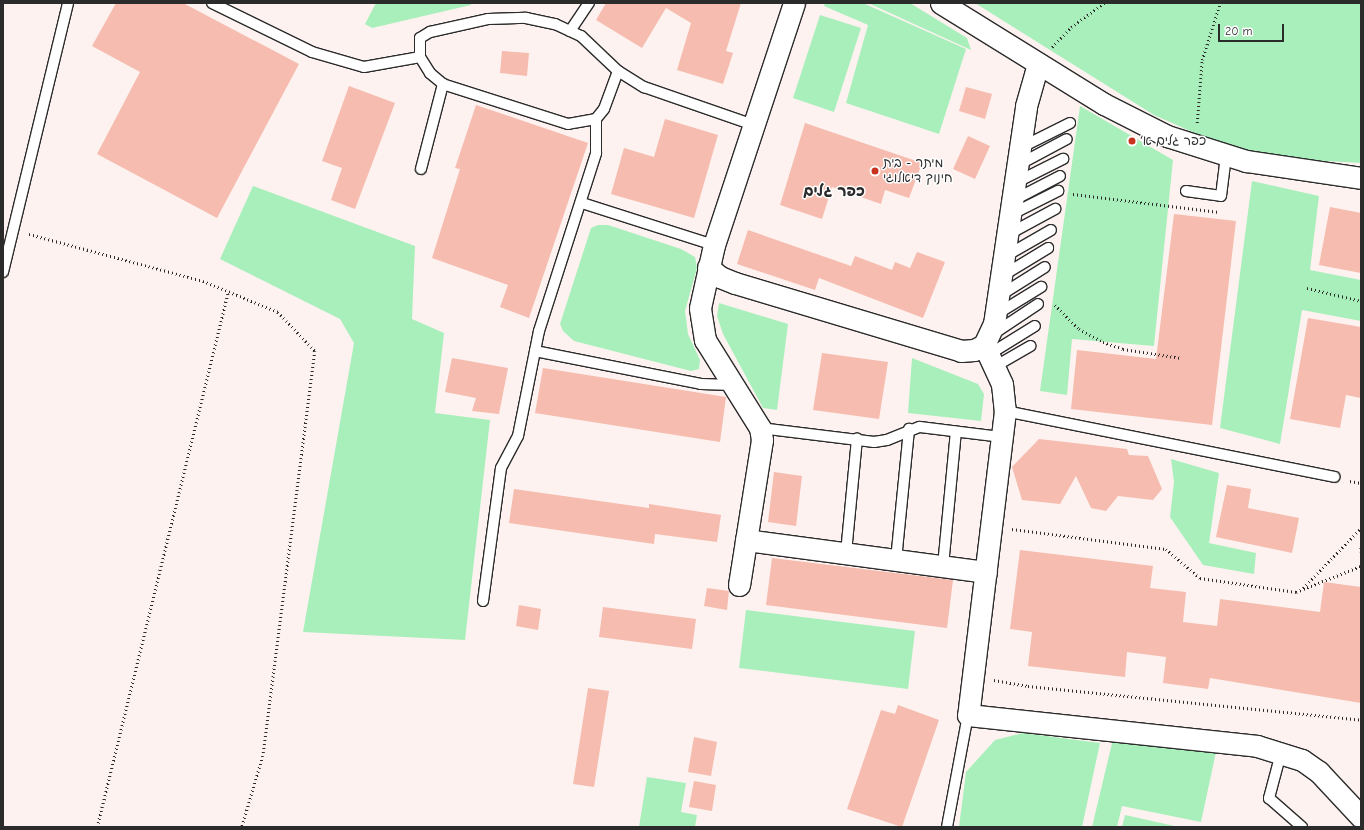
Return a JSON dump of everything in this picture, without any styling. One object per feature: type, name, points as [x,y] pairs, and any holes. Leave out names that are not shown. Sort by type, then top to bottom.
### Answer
[{"type":"street","points":[[941,3],[1038,64],[1137,122],[1196,147],[1226,156],[1270,166],[1361,178]]},
{"type":"street","points":[[739,585],[762,440],[760,428],[705,340],[701,327],[702,288],[714,245],[754,125],[791,4]]},
{"type":"street","points":[[1038,64],[1031,82],[998,296],[988,349],[1002,384],[1005,411],[974,676],[968,715],[1257,746],[1302,760],[1319,772],[1361,817]]},
{"type":"street","points":[[708,267],[720,277],[734,283],[962,351],[988,349]]},
{"type":"street","points":[[746,540],[986,572]]},
{"type":"lane","points":[[3,272],[68,3]]},
{"type":"lane","points":[[212,3],[312,52],[364,67],[420,57]]},
{"type":"lane","points":[[570,31],[589,3]]},
{"type":"lane","points":[[596,119],[568,124],[443,84],[430,73],[420,57],[420,38],[430,32],[488,19],[526,18],[556,24],[581,36],[618,71],[644,87],[754,125]]},
{"type":"lane","points":[[483,601],[501,468],[518,436],[535,351],[582,203],[596,152],[596,119],[604,109],[618,71]]},
{"type":"lane","points":[[421,169],[443,84]]},
{"type":"lane","points":[[1014,191],[1070,123]]},
{"type":"lane","points":[[1014,191],[1067,139]]},
{"type":"lane","points":[[1186,191],[1221,196],[1226,156]]},
{"type":"lane","points":[[1014,191],[1064,159]]},
{"type":"lane","points":[[1014,191],[1060,176]]},
{"type":"lane","points":[[1014,191],[1058,192]]},
{"type":"lane","points":[[1014,191],[1055,209]]},
{"type":"lane","points":[[582,203],[714,245]]},
{"type":"lane","points":[[1004,257],[1051,230]]},
{"type":"lane","points":[[998,296],[1048,248]]},
{"type":"lane","points":[[998,296],[1045,267]]},
{"type":"lane","points":[[998,296],[1041,287]]},
{"type":"lane","points":[[988,349],[1038,304]]},
{"type":"lane","points":[[988,349],[1035,326]]},
{"type":"lane","points":[[988,349],[1001,363],[1031,346]]},
{"type":"lane","points":[[535,351],[701,384],[733,385]]},
{"type":"lane","points":[[1005,411],[1334,477]]},
{"type":"lane","points":[[760,428],[857,439],[887,440],[909,429],[920,427],[1002,437]]},
{"type":"lane","points":[[896,560],[909,429]]},
{"type":"lane","points":[[943,566],[956,432]]},
{"type":"lane","points":[[846,554],[857,439]]},
{"type":"lane","points":[[947,827],[968,715]]},
{"type":"lane","points":[[1281,753],[1269,798],[1302,827]]},
{"type":"path","points":[[1038,64],[1070,27],[1104,3]]},
{"type":"path","points":[[1196,147],[1202,60],[1220,3]]},
{"type":"path","points":[[1058,192],[1219,214],[1221,196]]},
{"type":"path","points":[[13,230],[204,281],[278,312],[315,351],[263,756],[242,827]]},
{"type":"path","points":[[1307,288],[1361,301]]},
{"type":"path","points":[[97,827],[228,292]]},
{"type":"path","points":[[1052,302],[1079,329],[1103,342],[1122,349],[1181,358]]},
{"type":"path","points":[[991,526],[1166,549],[1200,578],[1296,592],[1361,566]]},
{"type":"path","points":[[1303,589],[1361,528]]},
{"type":"path","points":[[974,676],[1028,686],[1361,720]]},
{"type":"green space","points":[[376,3],[470,3],[471,5],[372,28],[365,24]]},
{"type":"green space","points":[[825,3],[863,3],[966,49],[939,134],[846,103],[868,25],[824,6]]},
{"type":"green space","points":[[868,3],[910,3],[967,38],[971,50]]},
{"type":"green space","points":[[975,3],[1361,3],[1361,163],[1273,158],[1222,145],[1154,115]]},
{"type":"green space","points":[[820,15],[861,28],[834,112],[793,98]]},
{"type":"green space","points":[[1080,106],[1173,160],[1154,346],[1072,339],[1067,395],[1040,391]]},
{"type":"green space","points":[[1252,181],[1319,196],[1310,270],[1361,280],[1361,321],[1302,310],[1280,444],[1220,428]]},
{"type":"green space","points":[[253,186],[415,246],[412,319],[444,333],[435,413],[490,420],[465,640],[303,632],[354,343],[340,319],[220,259]]},
{"type":"green space","points":[[598,225],[608,225],[681,249],[695,257],[697,268],[685,311],[688,334],[700,360],[699,369],[691,371],[574,341],[563,331],[560,324],[591,228]]},
{"type":"green space","points":[[719,303],[788,324],[777,410],[763,408],[723,334],[717,316]]},
{"type":"green space","points":[[912,358],[978,384],[984,394],[981,421],[908,413]]},
{"type":"green space","points":[[1171,459],[1219,473],[1209,543],[1256,553],[1254,574],[1203,565],[1170,517],[1174,482]]},
{"type":"green space","points":[[746,610],[915,631],[908,689],[739,668]]},
{"type":"green space","points":[[1023,733],[1100,743],[1082,827],[959,827],[966,772],[995,740]]},
{"type":"green space","points":[[1113,739],[1216,752],[1201,822],[1122,806],[1117,827],[1092,827]]},
{"type":"green space","points":[[647,777],[686,783],[681,812],[697,815],[695,827],[639,827]]},
{"type":"green space","points":[[1125,815],[1179,827],[1122,827]]},
{"type":"building","points":[[116,3],[183,3],[299,64],[217,218],[97,154],[140,72],[92,46]]},
{"type":"building","points":[[606,3],[741,3],[726,51],[733,53],[723,84],[677,70],[691,23],[666,8],[642,48],[596,20]]},
{"type":"building","points":[[502,51],[529,53],[527,76],[500,73]]},
{"type":"building","points":[[349,86],[395,103],[355,209],[331,200],[342,168],[322,161]]},
{"type":"building","points":[[966,87],[992,94],[985,119],[959,111]]},
{"type":"building","points":[[476,105],[588,143],[529,318],[500,307],[508,285],[432,258],[460,169],[455,168]]},
{"type":"building","points":[[665,119],[718,135],[694,218],[611,194],[624,148],[654,157]]},
{"type":"building","name":"מיתר - בית חינוך דיאלוגי","points":[[805,123],[922,163],[909,198],[885,190],[881,204],[832,187],[822,219],[780,205]]},
{"type":"building","points":[[968,136],[990,146],[975,179],[953,169]]},
{"type":"building","points":[[1330,207],[1361,213],[1361,273],[1319,265]]},
{"type":"building","points":[[1174,214],[1236,221],[1212,425],[1071,409],[1077,350],[1156,359]]},
{"type":"building","points":[[748,230],[851,266],[855,256],[892,270],[895,262],[910,268],[917,252],[945,262],[923,318],[819,278],[815,290],[737,264]]},
{"type":"building","points":[[1308,318],[1361,327],[1361,398],[1346,395],[1340,428],[1290,419]]},
{"type":"building","points":[[822,353],[888,362],[879,419],[813,410]]},
{"type":"building","points":[[452,358],[508,368],[499,414],[472,411],[476,398],[445,392]]},
{"type":"building","points":[[543,368],[726,397],[720,442],[535,413]]},
{"type":"building","points":[[1039,439],[1127,449],[1129,455],[1148,456],[1162,489],[1153,500],[1118,496],[1106,511],[1091,508],[1076,476],[1060,504],[1022,500],[1012,467]]},
{"type":"building","points":[[774,472],[802,476],[796,526],[768,522]]},
{"type":"building","points":[[1227,485],[1251,489],[1248,508],[1299,518],[1292,553],[1216,537]]},
{"type":"building","points":[[514,489],[649,508],[649,504],[721,515],[717,542],[655,534],[654,544],[509,523]]},
{"type":"building","points":[[1020,550],[1153,566],[1150,588],[1186,592],[1183,622],[1217,626],[1220,599],[1320,612],[1324,582],[1361,587],[1361,703],[1210,678],[1208,689],[1163,683],[1166,657],[1127,652],[1125,677],[1028,666],[1032,632],[1010,629]]},
{"type":"building","points":[[772,558],[953,580],[947,628],[766,605]]},
{"type":"building","points":[[707,588],[729,591],[727,610],[704,606]]},
{"type":"building","points":[[519,605],[541,609],[538,630],[516,626]]},
{"type":"building","points":[[603,607],[696,619],[692,649],[599,637]]},
{"type":"building","points":[[588,688],[609,691],[594,787],[573,784]]},
{"type":"building","points":[[898,705],[939,720],[902,827],[847,809],[881,710],[895,714]]},
{"type":"building","points":[[694,737],[717,742],[711,776],[688,772]]},
{"type":"building","points":[[694,781],[716,785],[712,811],[689,807]]},
{"type":"place","name":"כפר גלים א׳","points":[[1132,141]]},
{"type":"place","name":"מיתר - בית חינוך דיאלוגי","points":[[875,171]]},
{"type":"district","name":"כפר גלים","points":[[834,192]]}]
